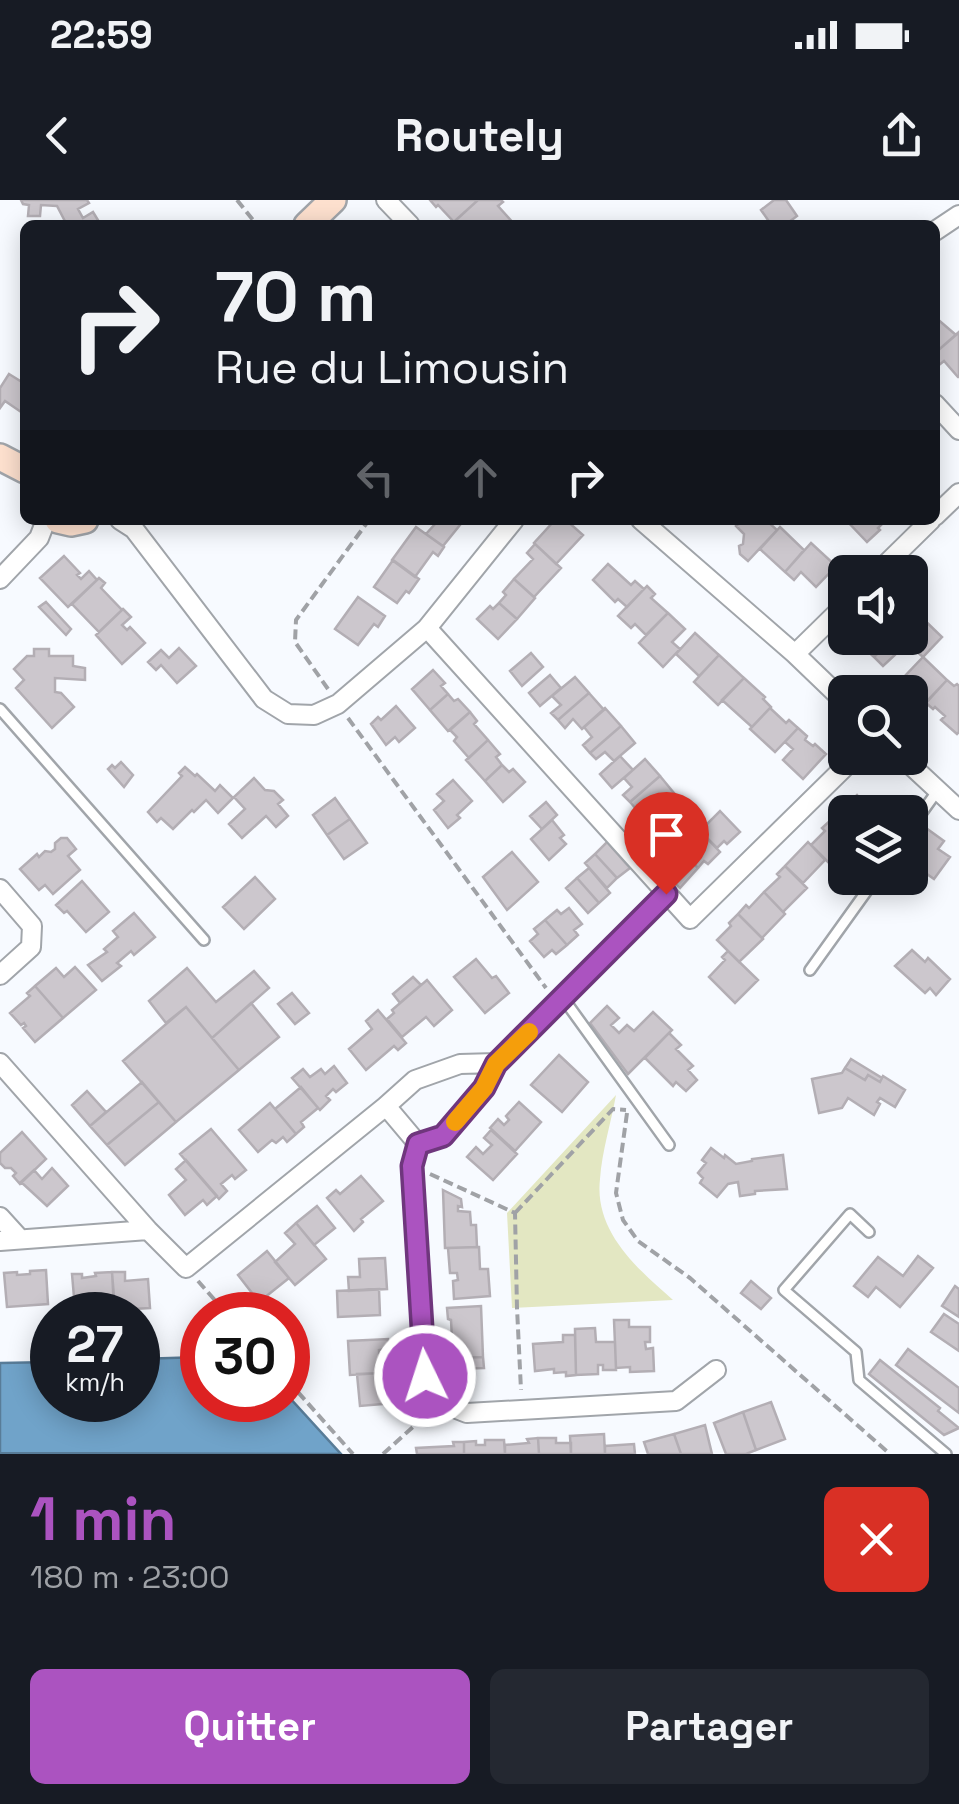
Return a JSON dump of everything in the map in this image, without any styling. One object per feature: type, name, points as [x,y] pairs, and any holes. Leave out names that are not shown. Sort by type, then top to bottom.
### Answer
[{"type":"street","points":[[312,220],[332,200]]},
{"type":"street","points":[[386,200],[405,220]]},
{"type":"street","points":[[940,409],[959,430]]},
{"type":"street","points":[[940,511],[959,493]]},
{"type":"street","points":[[0,578],[39,538],[44,525]]},
{"type":"street","points":[[127,525],[264,699],[288,714],[314,715],[338,704],[427,628],[510,525]]},
{"type":"street","points":[[646,525],[828,686]]},
{"type":"street","points":[[895,555],[926,525]]},
{"type":"street","points":[[795,654],[828,621]]},
{"type":"street","points":[[427,628],[690,919],[837,775]]},
{"type":"street","points":[[922,775],[959,810]]},
{"type":"street","points":[[0,889],[32,926],[31,947],[0,975]]},
{"type":"street","points":[[418,1144],[443,1136],[484,1088],[496,1064],[666,894]]},
{"type":"street","points":[[0,1063],[186,1268],[415,1080],[460,1064],[496,1064]]},
{"type":"street","points":[[386,1106],[418,1144]]},
{"type":"street","points":[[418,1144],[412,1166],[425,1376],[439,1402],[467,1413],[676,1401],[716,1370]]},
{"type":"street","points":[[0,1217],[20,1239]]},
{"type":"street","points":[[0,1240],[148,1230]]},
{"type":"lane","points":[[0,709],[204,940]]},
{"type":"lane","points":[[928,804],[938,790]]},
{"type":"lane","points":[[810,970],[864,895]]},
{"type":"lane","points":[[563,998],[669,1145]]},
{"type":"lane","points":[[869,1232],[850,1214],[784,1290],[856,1352],[859,1380],[946,1454]]},
{"type":"path","points":[[237,200],[253,220]]},
{"type":"path","points":[[522,1410],[516,1214],[614,1110],[627,1110]]},
{"type":"path","points":[[412,1166],[516,1214]]},
{"type":"path","points":[[186,1268],[207,1292]]},
{"type":"path","points":[[382,1454],[439,1402]]},
{"type":"path","points":[[310,1406],[353,1454]]},
{"type":"green space","points":[[616,1095],[600,1179],[604,1216],[621,1248],[673,1300],[512,1308],[507,1213]]},
{"type":"water","points":[[160,1358],[180,1358],[180,1422],[310,1420],[341,1454],[0,1453],[0,1363],[30,1362],[30,1422],[160,1422]]},
{"type":"building","points":[[21,200],[87,200],[89,203],[78,209],[83,218],[93,212],[98,220],[64,220],[57,206],[41,205],[40,216],[28,216],[29,205]]},
{"type":"building","points":[[430,200],[478,200],[456,220]]},
{"type":"building","points":[[478,200],[501,200],[498,206],[511,220],[456,220]]},
{"type":"building","points":[[774,200],[786,200],[797,216],[792,220],[768,220],[761,210]]},
{"type":"building","points":[[940,321],[956,335],[940,349]]},
{"type":"building","points":[[959,332],[959,377],[944,361],[940,364],[940,349]]},
{"type":"building","points":[[9,374],[20,381],[20,411],[5,401],[0,408],[0,388]]},
{"type":"building","points":[[434,525],[460,525],[443,546],[426,534]]},
{"type":"building","points":[[550,525],[572,525],[583,535],[556,564],[534,543]]},
{"type":"building","points":[[772,525],[777,530],[748,561],[740,554],[744,534],[736,526]]},
{"type":"building","points":[[851,525],[881,525],[867,542]]},
{"type":"building","points":[[416,527],[444,547],[438,556],[433,552],[415,577],[392,560]]},
{"type":"building","points":[[780,527],[804,550],[785,572],[760,549]]},
{"type":"building","points":[[811,543],[828,559],[828,574],[816,587],[801,572],[794,580],[785,572]]},
{"type":"building","points":[[535,544],[561,568],[534,597],[514,579],[533,559],[527,553]]},
{"type":"building","points":[[64,556],[81,579],[89,571],[97,580],[68,607],[40,578]]},
{"type":"building","points":[[393,560],[419,579],[397,603],[374,587]]},
{"type":"building","points":[[608,564],[631,585],[635,581],[644,589],[627,607],[618,599],[615,602],[593,580]]},
{"type":"building","points":[[99,578],[105,583],[101,588],[122,610],[99,632],[72,604]]},
{"type":"building","points":[[514,579],[535,598],[517,619],[499,603]]},
{"type":"building","points":[[647,586],[655,594],[651,598],[668,613],[646,635],[618,616]]},
{"type":"building","points":[[358,597],[385,616],[358,645],[335,629]]},
{"type":"building","points":[[46,602],[71,629],[66,635],[39,607]]},
{"type":"building","points":[[499,603],[517,619],[498,639],[477,619]]},
{"type":"building","points":[[123,609],[131,617],[122,625],[127,630],[130,627],[145,643],[122,664],[96,635]]},
{"type":"building","points":[[668,613],[685,629],[672,642],[680,649],[663,667],[639,643]]},
{"type":"building","points":[[928,624],[942,637],[928,652]]},
{"type":"building","points":[[695,633],[719,655],[699,676],[676,654]]},
{"type":"building","points":[[179,648],[196,666],[177,683],[161,665],[156,670],[148,662],[161,650],[169,658]]},
{"type":"building","points":[[34,649],[49,649],[49,656],[73,656],[73,666],[85,668],[85,680],[55,678],[55,692],[74,707],[52,728],[16,688],[24,680],[14,669],[27,656],[34,656]]},
{"type":"building","points":[[531,653],[543,667],[522,686],[510,671]]},
{"type":"building","points":[[719,655],[744,678],[718,705],[694,682]]},
{"type":"building","points":[[876,655],[895,655],[883,666]]},
{"type":"building","points":[[923,657],[947,680],[928,700],[928,675],[906,675]]},
{"type":"building","points":[[433,670],[445,683],[441,686],[448,694],[430,710],[412,689]]},
{"type":"building","points":[[550,675],[561,688],[540,706],[529,693]]},
{"type":"building","points":[[575,677],[589,693],[558,720],[551,713],[561,705],[552,696]]},
{"type":"building","points":[[744,678],[771,707],[752,727],[722,700]]},
{"type":"building","points":[[947,680],[959,686],[957,734],[941,720],[945,716],[928,701]]},
{"type":"building","points":[[589,693],[604,710],[582,729],[573,719],[565,728],[558,720]]},
{"type":"building","points":[[448,694],[470,712],[448,731],[430,710]]},
{"type":"building","points":[[396,706],[415,728],[399,742],[395,737],[386,745],[371,724]]},
{"type":"building","points":[[605,708],[621,726],[590,753],[583,745],[592,737],[584,727]]},
{"type":"building","points":[[770,708],[798,728],[775,752],[750,729]]},
{"type":"building","points":[[470,712],[477,721],[474,724],[488,740],[469,758],[450,730]]},
{"type":"building","points":[[621,726],[635,743],[614,761],[605,752],[596,759],[590,753]]},
{"type":"building","points":[[798,728],[807,736],[805,740],[826,754],[803,779],[783,760],[793,749],[785,742]]},
{"type":"building","points":[[488,740],[500,754],[496,757],[502,765],[485,781],[466,760]]},
{"type":"building","points":[[620,756],[633,770],[612,788],[600,774]]},
{"type":"building","points":[[645,759],[660,776],[630,802],[623,795],[632,787],[624,778]]},
{"type":"building","points":[[121,762],[133,775],[124,787],[108,769]]},
{"type":"building","points":[[502,765],[509,772],[513,769],[525,782],[503,802],[485,781]]},
{"type":"building","points":[[185,767],[215,791],[220,785],[233,798],[218,813],[206,800],[173,829],[161,818],[157,822],[148,812],[182,776],[179,773]]},
{"type":"building","points":[[660,776],[674,793],[654,811],[644,801],[636,809],[630,802]]},
{"type":"building","points":[[254,778],[283,800],[278,804],[288,816],[276,827],[266,816],[242,838],[229,824],[245,809],[234,797]]},
{"type":"building","points":[[453,780],[472,801],[448,828],[434,810],[444,801],[437,794]]},
{"type":"building","points":[[335,798],[350,819],[327,835],[313,815]]},
{"type":"building","points":[[546,802],[557,815],[542,829],[530,816]]},
{"type":"building","points":[[720,811],[740,832],[717,848],[700,831]]},
{"type":"building","points":[[350,819],[367,843],[344,859],[327,835]]},
{"type":"building","points":[[552,820],[566,844],[549,860],[531,839]]},
{"type":"building","points":[[828,823],[828,862],[811,845],[825,831],[822,828]]},
{"type":"building","points":[[928,829],[944,841],[938,849],[950,857],[934,879],[928,875]]},
{"type":"building","points":[[700,831],[720,852],[698,868],[680,850]]},
{"type":"building","points":[[61,838],[67,838],[76,849],[68,856],[80,870],[53,894],[45,885],[39,890],[20,869],[37,854],[39,857],[55,849]]},
{"type":"building","points":[[607,842],[630,868],[617,878],[595,854]]},
{"type":"building","points":[[808,842],[825,860],[803,883],[785,866]]},
{"type":"building","points":[[680,850],[698,868],[680,888],[658,868]]},
{"type":"building","points":[[512,852],[538,882],[507,910],[483,877]]},
{"type":"building","points":[[595,854],[617,878],[607,888],[585,863]]},
{"type":"building","points":[[785,866],[807,888],[783,912],[764,892],[780,877],[777,874]]},
{"type":"building","points":[[589,868],[610,893],[599,903],[577,878]]},
{"type":"building","points":[[255,877],[275,899],[244,929],[223,907]]},
{"type":"building","points":[[577,878],[599,903],[588,913],[566,888]]},
{"type":"building","points":[[82,881],[109,912],[86,932],[56,905]]},
{"type":"building","points":[[764,892],[785,914],[762,938],[738,914]]},
{"type":"building","points":[[569,908],[582,924],[574,930],[578,935],[567,945],[545,920],[557,910],[561,914]]},
{"type":"building","points":[[134,913],[155,937],[134,955],[131,951],[117,963],[121,966],[102,981],[88,965],[107,952],[104,949],[118,937],[113,931]]},
{"type":"building","points":[[738,914],[763,939],[739,962],[717,940]]},
{"type":"building","points":[[545,920],[567,945],[544,957],[530,941],[538,934],[534,929]]},
{"type":"building","points":[[912,950],[925,962],[928,958],[950,979],[936,995],[930,988],[925,993],[895,966]]},
{"type":"building","points":[[728,951],[758,980],[735,1003],[709,977]]},
{"type":"building","points":[[476,959],[509,993],[485,1013],[454,977]]},
{"type":"building","points":[[75,967],[96,990],[63,1018],[35,986],[56,968],[64,977]]},
{"type":"building","points":[[187,968],[216,1002],[254,971],[269,988],[212,1038],[186,1007],[166,1023],[149,1001]]},
{"type":"building","points":[[413,977],[421,985],[400,1003],[393,994]]},
{"type":"building","points":[[427,980],[452,1010],[434,1026],[426,1017],[402,1037],[387,1019]]},
{"type":"building","points":[[35,986],[63,1018],[35,1042],[23,1028],[24,1023],[21,1025],[10,1013],[30,996],[27,993]]},
{"type":"building","points":[[292,993],[309,1013],[295,1024],[278,1004]]},
{"type":"building","points":[[251,1003],[279,1037],[239,1070],[212,1038]]},
{"type":"building","points":[[607,1006],[619,1018],[611,1025],[619,1033],[627,1025],[634,1031],[653,1012],[672,1030],[628,1074],[590,1023]]},
{"type":"building","points":[[186,1007],[239,1070],[176,1122],[123,1061]]},
{"type":"building","points":[[378,1010],[406,1043],[398,1050],[394,1046],[366,1070],[349,1049],[372,1029],[366,1021]]},
{"type":"building","points":[[669,1033],[681,1045],[676,1049],[693,1066],[688,1070],[697,1080],[686,1091],[676,1082],[673,1086],[645,1058]]},
{"type":"building","points":[[559,1055],[588,1082],[562,1112],[531,1085]]},
{"type":"building","points":[[851,1059],[882,1078],[880,1082],[868,1075],[865,1080],[845,1068]]},
{"type":"building","points":[[334,1066],[347,1083],[326,1096],[330,1100],[320,1110],[292,1078],[303,1069],[310,1077],[321,1069],[325,1074]]},
{"type":"building","points":[[845,1068],[865,1080],[868,1075],[880,1082],[883,1076],[905,1090],[895,1107],[880,1098],[874,1115],[848,1098],[842,1108],[819,1113],[812,1079],[842,1073]]},
{"type":"building","points":[[142,1082],[159,1102],[107,1145],[90,1126]]},
{"type":"building","points":[[301,1087],[318,1108],[301,1122],[304,1127],[296,1134],[275,1109]]},
{"type":"building","points":[[87,1091],[106,1112],[90,1126],[72,1105]]},
{"type":"building","points":[[159,1102],[176,1122],[125,1165],[107,1145]]},
{"type":"building","points":[[519,1102],[541,1122],[515,1151],[490,1128],[498,1119],[504,1125],[509,1120],[506,1116]]},
{"type":"building","points":[[270,1103],[296,1134],[287,1142],[283,1137],[276,1143],[272,1140],[258,1152],[239,1130]]},
{"type":"building","points":[[211,1129],[246,1170],[221,1184],[227,1191],[219,1199],[180,1154]]},
{"type":"building","points":[[491,1130],[517,1154],[493,1180],[467,1157],[476,1147],[483,1154],[492,1145],[484,1138]]},
{"type":"building","points":[[22,1132],[46,1159],[20,1184],[13,1176],[16,1173],[0,1163],[0,1153]]},
{"type":"building","points":[[711,1148],[736,1164],[783,1155],[787,1189],[740,1196],[738,1182],[728,1184],[717,1197],[700,1183],[703,1178],[698,1173]]},
{"type":"building","points":[[186,1160],[217,1196],[207,1205],[203,1200],[185,1215],[169,1195],[186,1180],[176,1169]]},
{"type":"building","points":[[52,1168],[68,1186],[47,1206],[21,1182],[34,1170],[42,1179]]},
{"type":"building","points":[[361,1176],[383,1201],[361,1219],[363,1222],[354,1231],[327,1198],[336,1190],[340,1194]]},
{"type":"building","points":[[443,1190],[461,1199],[458,1211],[470,1212],[471,1225],[476,1225],[477,1247],[445,1248]]},
{"type":"building","points":[[317,1206],[335,1228],[314,1245],[296,1223]]},
{"type":"building","points":[[296,1223],[326,1259],[295,1285],[275,1262],[295,1244],[285,1233]]},
{"type":"building","points":[[479,1247],[480,1269],[488,1269],[490,1296],[454,1299],[453,1281],[458,1280],[457,1273],[450,1273],[448,1248]]},
{"type":"building","points":[[267,1251],[289,1278],[272,1292],[251,1292],[238,1275]]},
{"type":"building","points":[[918,1256],[933,1268],[900,1307],[876,1287],[868,1297],[854,1286],[878,1257],[903,1276]]},
{"type":"building","points":[[385,1258],[387,1289],[349,1291],[348,1277],[360,1277],[359,1259]]},
{"type":"building","points":[[46,1270],[47,1292],[30,1292],[30,1305],[7,1307],[4,1273]]},
{"type":"building","points":[[112,1272],[113,1292],[74,1292],[72,1274],[82,1274],[82,1278],[96,1276],[95,1273]]},
{"type":"building","points":[[112,1272],[125,1272],[125,1281],[148,1279],[149,1292],[114,1292]]},
{"type":"building","points":[[751,1281],[771,1298],[761,1309],[741,1293]]},
{"type":"building","points":[[955,1286],[959,1289],[959,1317],[942,1306]]},
{"type":"building","points":[[379,1289],[380,1315],[338,1317],[337,1291]]},
{"type":"building","points":[[481,1306],[483,1357],[453,1358],[447,1308]]},
{"type":"building","points":[[944,1314],[959,1324],[959,1351],[931,1332]]},
{"type":"building","points":[[614,1320],[629,1320],[629,1327],[650,1327],[650,1342],[645,1342],[646,1349],[653,1348],[654,1371],[616,1368]]},
{"type":"building","points":[[595,1328],[596,1342],[615,1342],[616,1370],[603,1370],[603,1365],[598,1365],[598,1374],[576,1375],[575,1329]]},
{"type":"building","points":[[563,1335],[575,1335],[576,1375],[554,1373],[554,1369],[535,1371],[533,1344],[563,1342]]},
{"type":"building","points":[[388,1339],[388,1349],[379,1350],[380,1373],[350,1375],[348,1341]]},
{"type":"building","points":[[908,1349],[959,1388],[959,1413],[896,1365]]},
{"type":"building","points":[[483,1357],[484,1368],[453,1369],[453,1358]]},
{"type":"building","points":[[880,1360],[959,1428],[944,1435],[869,1374]]},
{"type":"building","points":[[385,1373],[386,1390],[392,1389],[394,1403],[360,1406],[357,1374]]},
{"type":"building","points":[[771,1402],[785,1439],[756,1450],[743,1412]]},
{"type":"building","points":[[743,1412],[756,1450],[726,1454],[714,1423]]},
{"type":"building","points":[[705,1425],[712,1454],[681,1454],[674,1434]]},
{"type":"building","points":[[604,1434],[605,1454],[571,1454],[570,1436]]},
{"type":"building","points":[[674,1434],[681,1454],[648,1454],[644,1442]]},
{"type":"building","points":[[538,1438],[539,1454],[505,1454],[505,1445],[529,1443],[527,1439]]},
{"type":"building","points":[[538,1438],[571,1443],[571,1454],[539,1454]]},
{"type":"building","points":[[485,1440],[504,1440],[505,1454],[464,1454],[464,1442],[485,1445]]},
{"type":"building","points":[[453,1442],[464,1442],[464,1454],[417,1454],[416,1448],[454,1446]]},
{"type":"building","points":[[634,1444],[635,1454],[605,1454],[605,1446]]},
{"type":"slow traffic","points":[[455,1122],[484,1088],[496,1064],[529,1032]]},
{"type":"route","points":[[425,1376],[412,1166],[418,1144],[443,1136],[484,1088],[496,1064],[666,894]]}]
